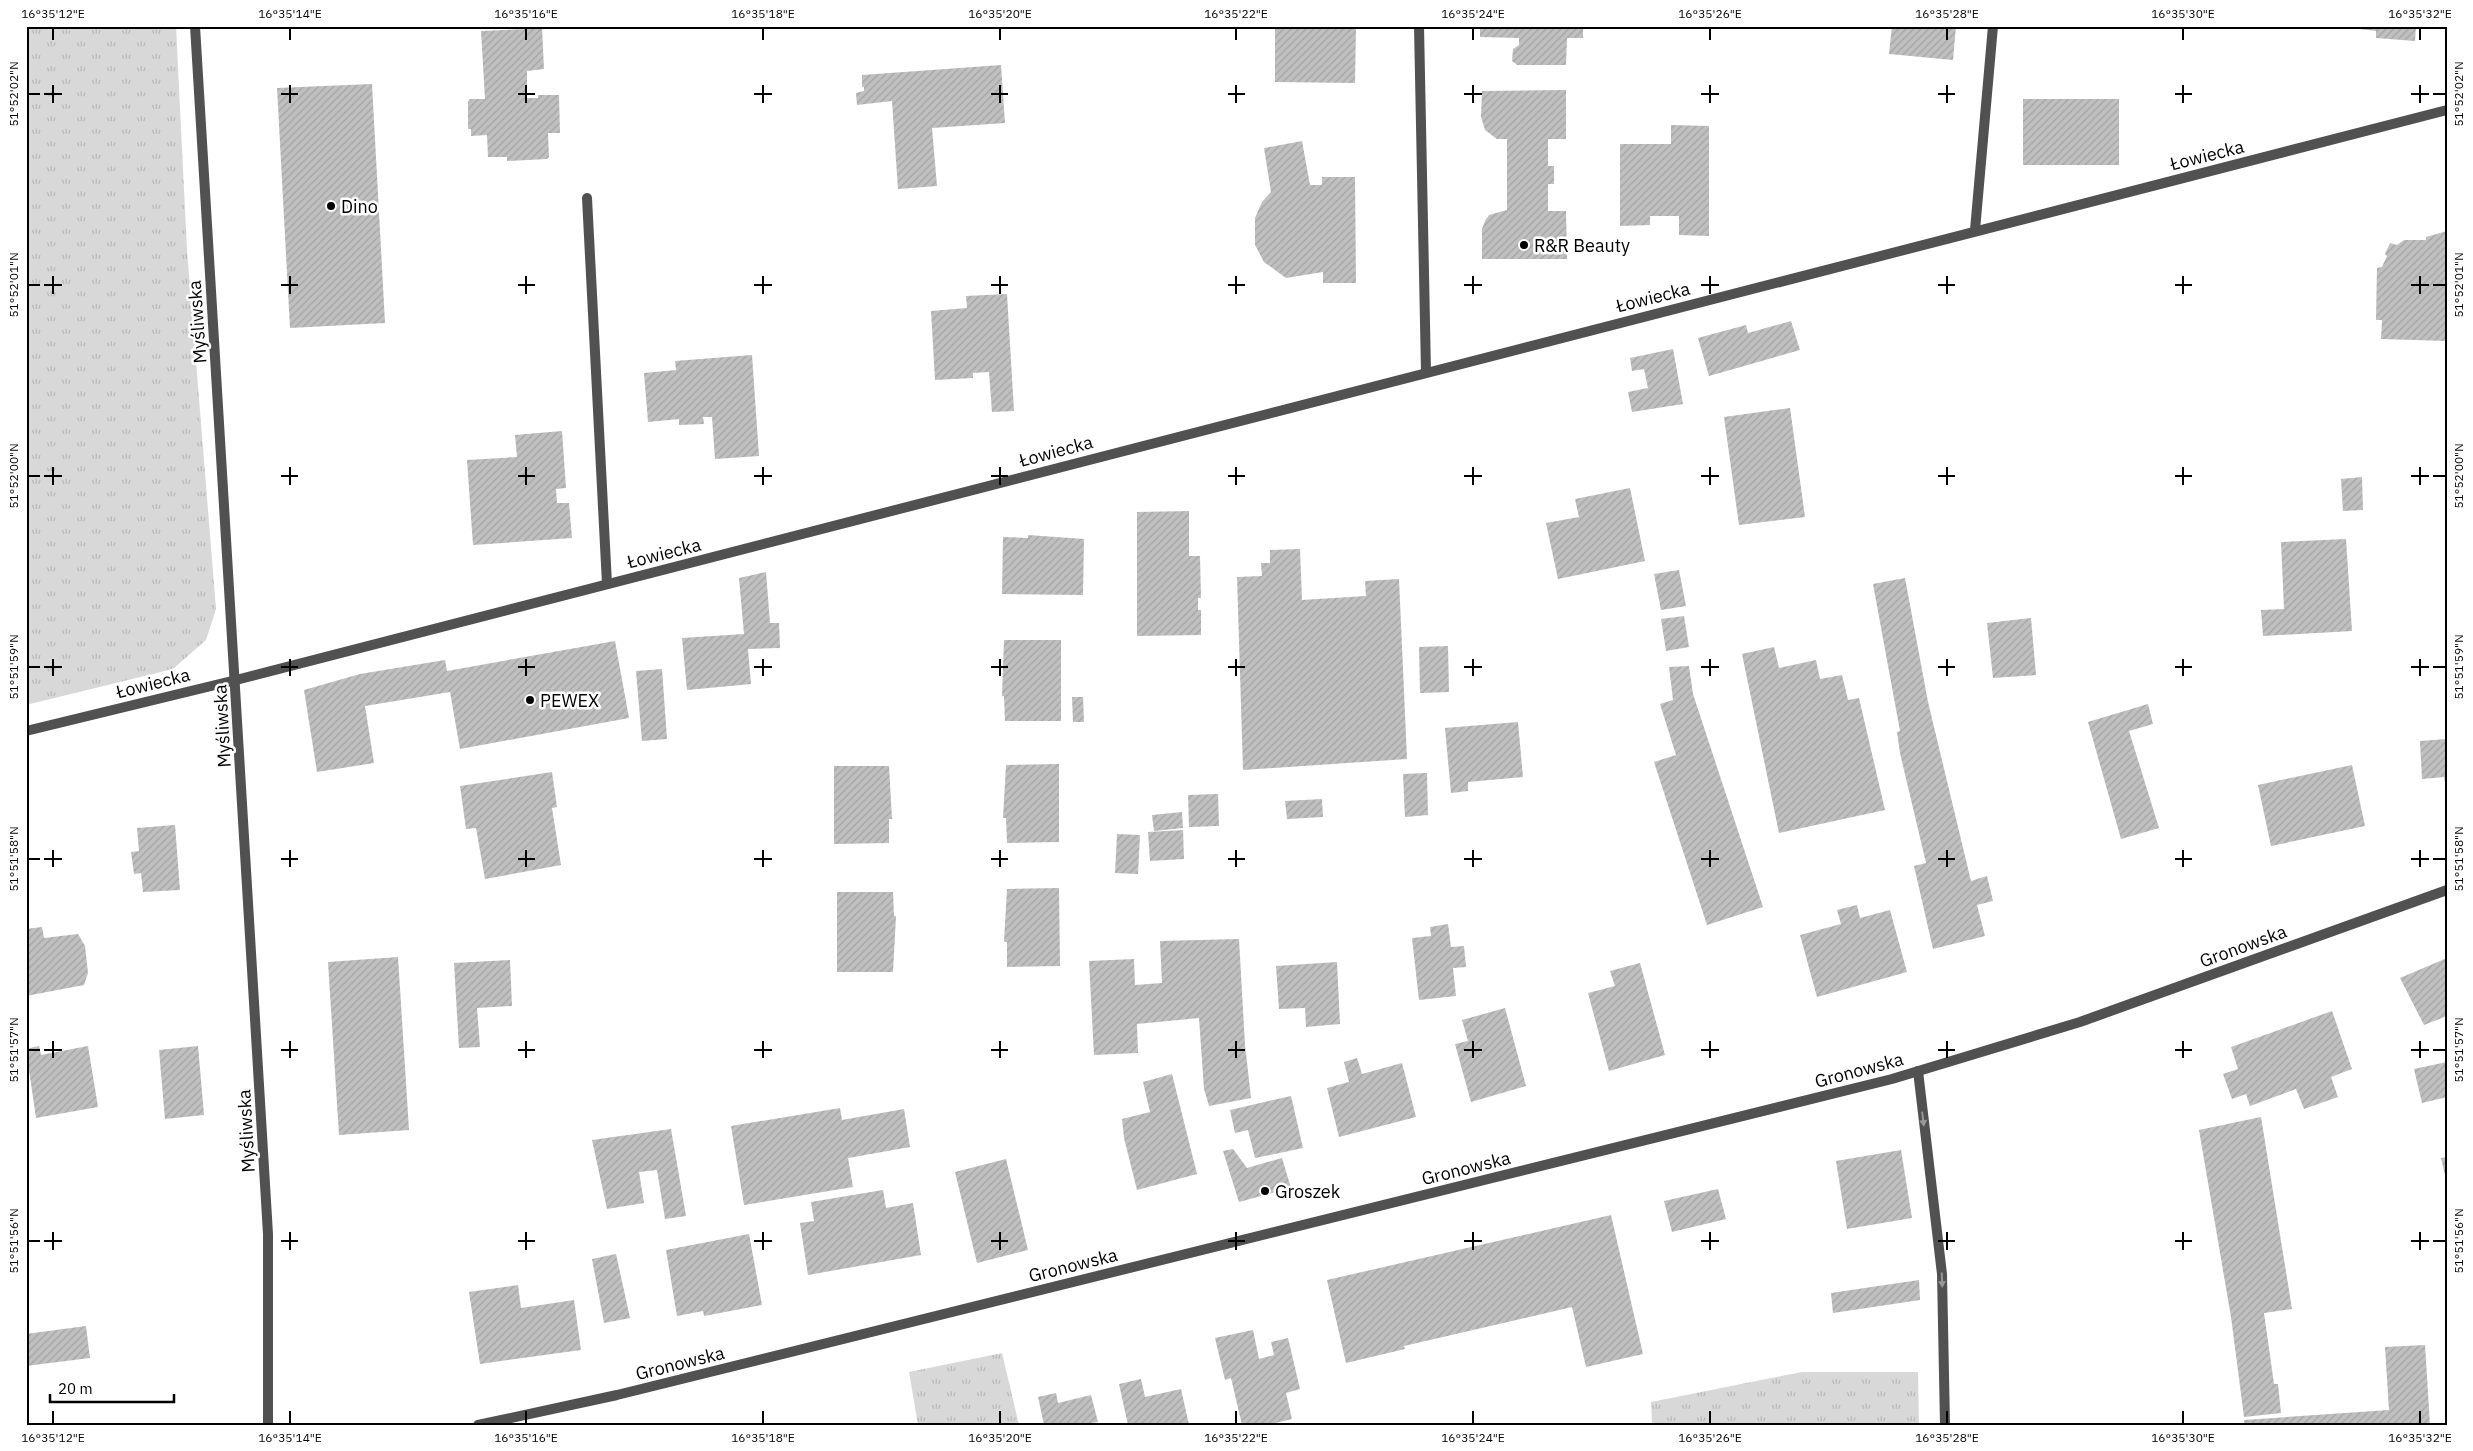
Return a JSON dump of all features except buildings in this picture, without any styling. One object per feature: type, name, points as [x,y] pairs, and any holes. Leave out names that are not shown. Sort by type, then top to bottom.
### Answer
[{"type":"street","name":"Myśliwska","points":[[195,26],[268,1234],[268,1425]]},
{"type":"street","points":[[1419,26],[1426,372]]},
{"type":"street","points":[[1975,230],[1993,26]]},
{"type":"street","name":"Łowiecka","points":[[26,731],[236,680],[1975,230],[2447,110]]},
{"type":"street","name":"Łowiecka","points":[[587,198],[607,584]]},
{"type":"street","name":"Gronowska","points":[[478,1425],[627,1393],[1892,1079],[2080,1022],[2447,890]]},
{"type":"street","points":[[1918,1071],[1942,1274],[1945,1425]]},
{"type":"green space","points":[[26,26],[176,26],[187,250],[216,609],[206,640],[173,669],[26,705]]},
{"type":"green space","points":[[1002,1353],[1019,1425],[918,1425],[909,1372]]},
{"type":"green space","points":[[1802,1372],[1918,1372],[1919,1425],[1652,1425],[1651,1402]]},
{"type":"place","name":"Dino","points":[[331,206]]},
{"type":"place","name":"R&R Beauty","points":[[1524,245]]},
{"type":"place","name":"PEWEX","points":[[530,700]]},
{"type":"place","name":"Groszek","points":[[1265,1191]]}]
